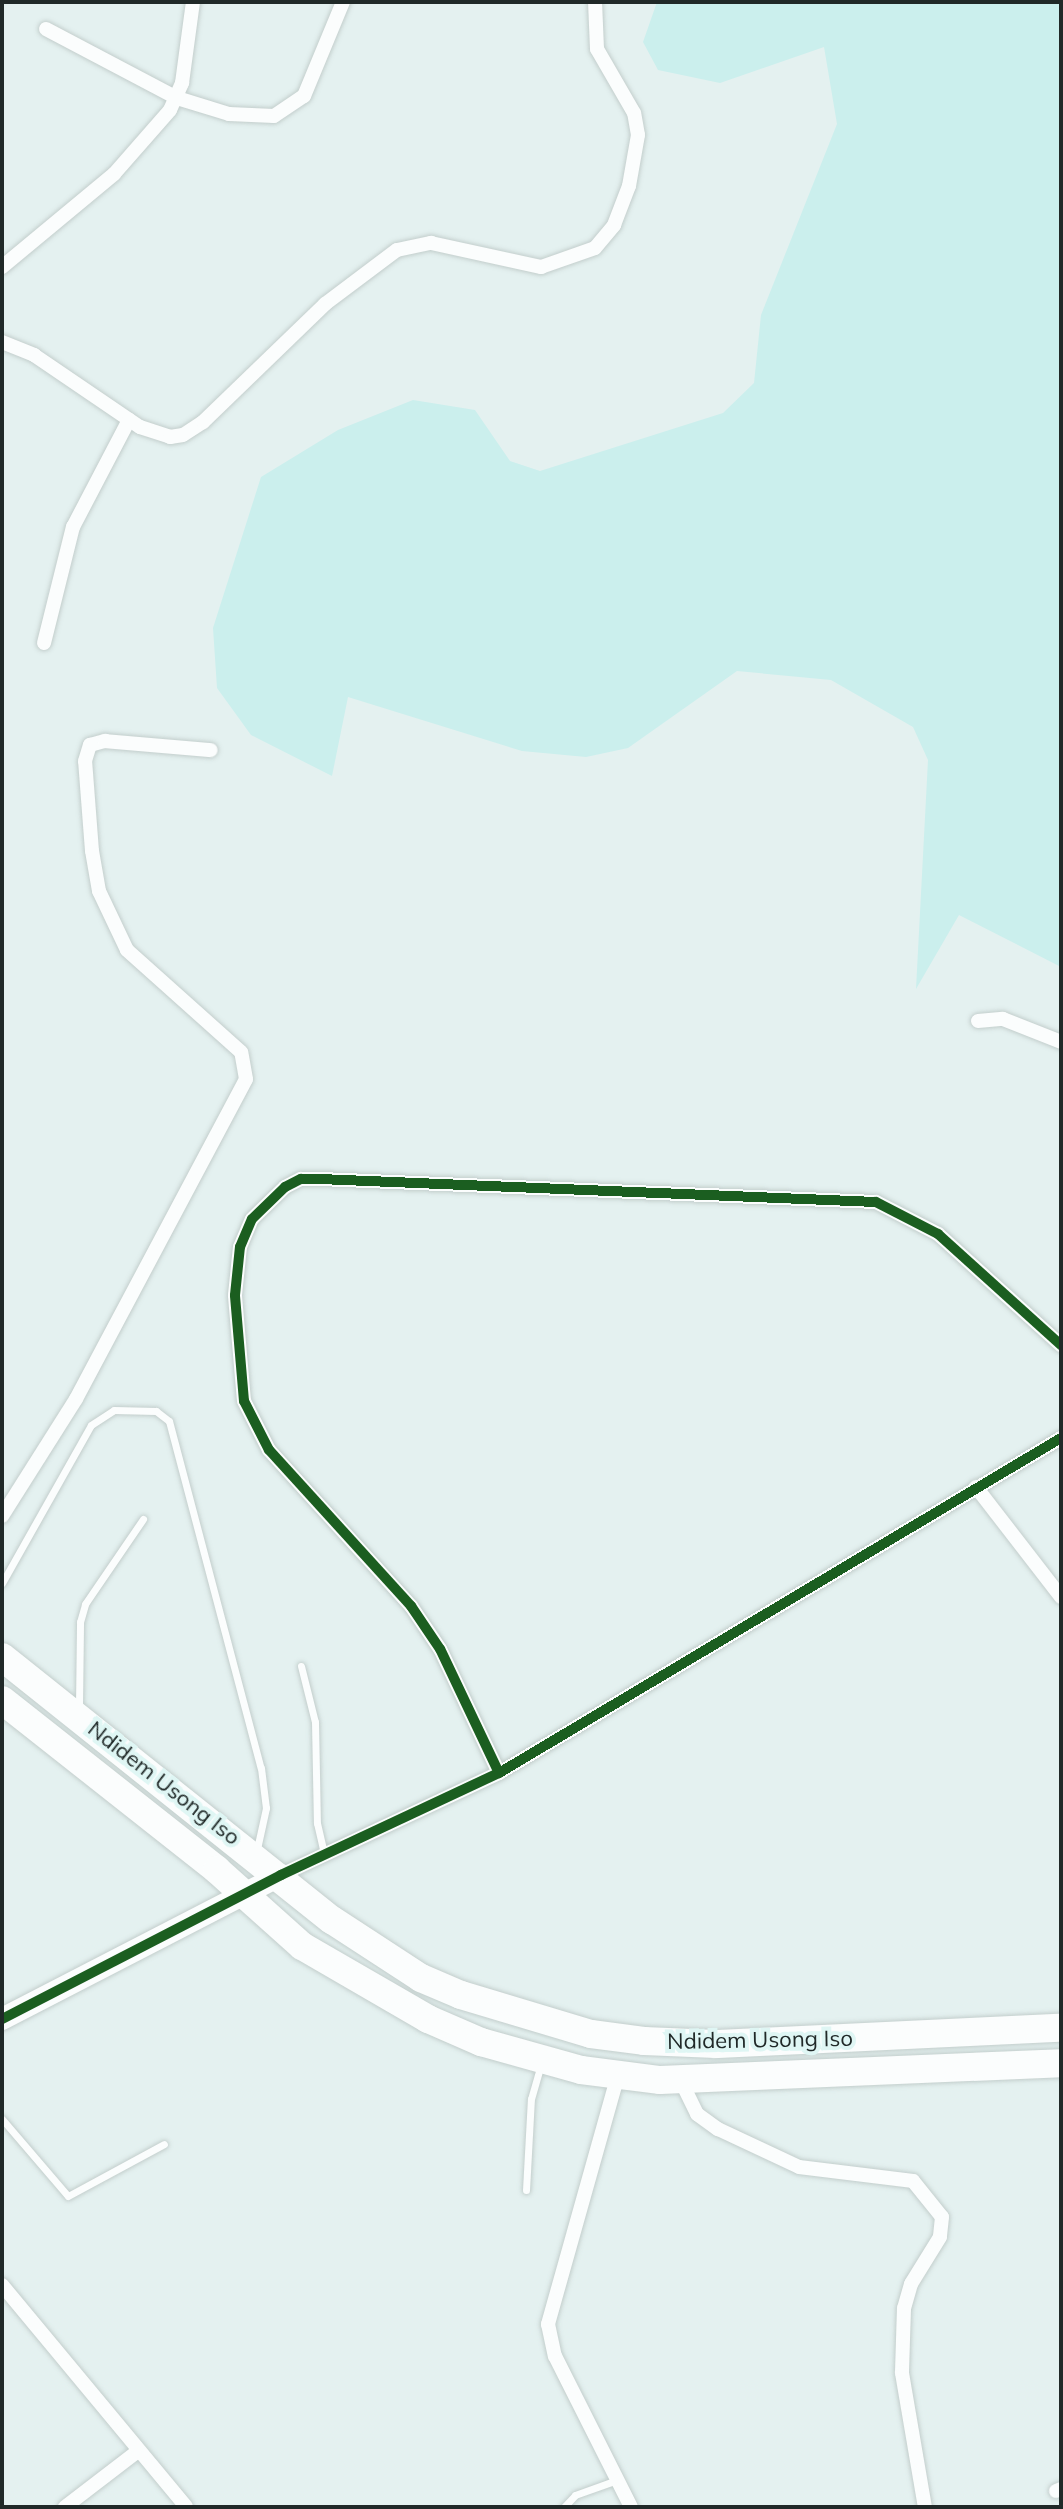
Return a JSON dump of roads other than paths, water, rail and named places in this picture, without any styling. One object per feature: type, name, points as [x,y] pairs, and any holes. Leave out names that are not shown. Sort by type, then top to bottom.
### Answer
[{"type":"highway","name":"Ndidem Usong Iso","points":[[2,1657],[369,1947],[421,1978],[511,2012],[591,2034],[716,2044],[1061,2028]]},
{"type":"highway","name":"Ndidem Usong Iso","points":[[2,1700],[302,1946],[360,1983],[481,2042],[618,2075],[680,2079],[1061,2063]]},
{"type":"street","points":[[2,267],[114,174],[177,98],[193,2]]},
{"type":"street","points":[[46,29],[177,98],[229,114],[274,116],[304,96],[343,2]]},
{"type":"street","points":[[2,342],[34,355],[129,420],[155,433],[183,435],[203,422],[325,304],[397,250],[431,243],[541,267],[595,248],[614,225],[629,186],[638,135],[634,113],[597,49],[595,2]]},
{"type":"street","points":[[44,643],[73,527],[129,420]]},
{"type":"street","points":[[2,1516],[76,1399],[246,1079],[241,1052],[127,950],[99,891],[92,851],[85,761],[90,745],[105,741],[211,750]]},
{"type":"street","points":[[978,1021],[1003,1019],[1061,1042]]},
{"type":"street","points":[[499,1773],[440,1649],[411,1606],[278,1460],[244,1401],[235,1295],[240,1247],[252,1219],[285,1187],[301,1179],[320,1179],[876,1202],[938,1234],[1061,1345]]},
{"type":"street","points":[[2,2019],[281,1875],[499,1773],[1061,1438]]},
{"type":"street","points":[[976,1487],[1061,1597]]},
{"type":"street","points":[[618,2075],[548,2324],[555,2356],[631,2507]]},
{"type":"street","points":[[680,2079],[697,2114],[742,2141],[799,2167],[913,2181],[942,2217],[940,2237],[911,2284],[904,2308],[902,2373],[925,2507]]},
{"type":"street","points":[[2,2285],[186,2507]]},
{"type":"street","points":[[2,2314],[16,2303]]},
{"type":"street","points":[[65,2507],[138,2451]]},
{"type":"lane","points":[[2,1583],[91,1425],[114,1410],[156,1411],[169,1421],[261,1768],[266,1808],[255,1855]]},
{"type":"lane","points":[[79,1717],[80,1622],[85,1604],[143,1519]]},
{"type":"lane","points":[[301,1666],[315,1722],[317,1823],[324,1856]]},
{"type":"lane","points":[[526,2190],[531,2099],[543,2059]]},
{"type":"lane","points":[[2,2119],[68,2196],[164,2144]]},
{"type":"lane","points":[[564,2507],[575,2495],[619,2479]]}]
